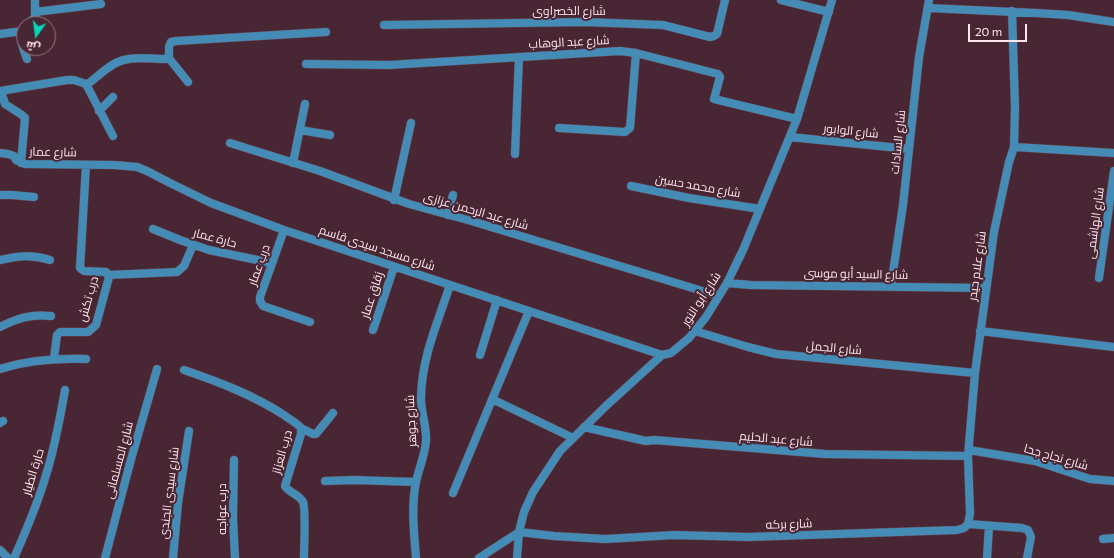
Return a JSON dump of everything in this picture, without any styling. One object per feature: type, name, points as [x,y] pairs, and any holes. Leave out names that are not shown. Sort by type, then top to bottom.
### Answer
[{"type":"street","points":[[35,0],[35,16]]},
{"type":"street","name":"شارع الخصراوى","points":[[384,25],[584,22],[663,25],[710,38],[717,34],[725,0]]},
{"type":"street","points":[[781,0],[829,12]]},
{"type":"street","name":"شارع أبو النور","points":[[517,558],[519,532],[524,512],[533,492],[560,451],[584,426],[662,355],[671,353],[689,338],[706,317],[727,283],[743,250],[797,119],[832,0]]},
{"type":"street","points":[[35,12],[101,4]]},
{"type":"street","points":[[928,4],[1068,15],[1114,22]]},
{"type":"street","name":"شارع السادات","points":[[891,286],[903,205],[919,57],[928,4]]},
{"type":"street","name":"شارع علام حيدر","points":[[968,524],[970,514],[968,453],[980,331],[994,232],[1009,162],[1014,147],[1015,107],[1012,11]]},
{"type":"street","points":[[0,34],[16,31]]},
{"type":"street","points":[[188,82],[168,57],[171,42],[176,40],[326,32]]},
{"type":"street","name":"شارع عبد الوهاب","points":[[306,64],[389,65],[620,51],[636,53],[718,74],[720,77],[714,99],[797,119]]},
{"type":"street","points":[[560,128],[625,132],[629,130],[636,53]]},
{"type":"street","points":[[21,163],[25,118],[5,104],[1,91],[67,80],[74,80],[86,84],[91,82],[112,64],[120,61],[139,58],[163,59],[168,57]]},
{"type":"street","points":[[515,154],[519,57]]},
{"type":"street","points":[[86,84],[113,136]]},
{"type":"street","points":[[100,111],[113,97]]},
{"type":"street","points":[[293,163],[305,104]]},
{"type":"street","points":[[394,200],[411,123]]},
{"type":"street","points":[[300,130],[330,135]]},
{"type":"street","name":"شارع الوابور","points":[[790,137],[909,149]]},
{"type":"street","name":"شارع عبد الرحمن عزازى","points":[[230,143],[347,181],[394,200],[719,296]]},
{"type":"street","points":[[1014,147],[1114,152]]},
{"type":"street","name":"شارع عمار","points":[[0,154],[14,156],[16,160],[21,163],[86,165]]},
{"type":"street","name":"شارع مسجد سيدى قاسم","points":[[86,165],[137,167],[211,203],[284,230],[662,355]]},
{"type":"street","name":"درب تكش","points":[[54,358],[57,335],[60,332],[88,332],[96,325],[108,275],[104,272],[84,271],[80,268],[86,165]]},
{"type":"street","name":"شارع الهاشمى","points":[[1099,278],[1111,218],[1114,171]]},
{"type":"street","name":"شارع محمد حسين","points":[[631,186],[689,198],[760,209]]},
{"type":"street","points":[[0,195],[34,197]]},
{"type":"street","points":[[448,215],[452,195]]},
{"type":"street","name":"حارة عمار","points":[[153,229],[209,250],[272,263]]},
{"type":"street","name":"درب عمار","points":[[284,230],[260,297],[261,304],[310,322]]},
{"type":"street","points":[[108,275],[177,272],[184,266],[193,245]]},
{"type":"street","points":[[0,260],[22,255],[31,255],[50,260]]},
{"type":"street","name":"زقاق عمار","points":[[374,330],[394,267]]},
{"type":"street","name":"شارع السيد أبو موسى","points":[[727,283],[751,285],[986,288]]},
{"type":"street","name":"شارع جوهر","points":[[416,558],[413,514],[416,482],[423,458],[426,440],[426,427],[421,400],[422,378],[426,356],[450,285]]},
{"type":"street","points":[[480,355],[497,300]]},
{"type":"street","points":[[453,493],[529,311]]},
{"type":"street","points":[[0,327],[24,317],[37,315],[51,316]]},
{"type":"street","name":"شارع الجمل","points":[[695,331],[776,354],[975,373]]},
{"type":"street","points":[[980,331],[1114,347]]},
{"type":"street","points":[[0,369],[54,358],[86,359]]},
{"type":"street","name":"شارع المسلمانى","points":[[105,558],[157,369]]},
{"type":"street","name":"درب العزاز","points":[[184,370],[215,380],[244,392],[273,408],[301,428],[302,434],[285,486],[286,489],[298,496],[304,505],[304,558]]},
{"type":"street","name":"حارة الطيار","points":[[14,558],[31,518],[46,474],[61,414],[65,390]]},
{"type":"street","points":[[492,399],[573,438]]},
{"type":"street","points":[[301,428],[316,434],[333,413]]},
{"type":"street","name":"شارع عبد الحليم","points":[[584,426],[646,441],[654,440],[825,454],[968,453]]},
{"type":"street","name":"شارع سيدى الجندى","points":[[174,558],[178,503],[189,431]]},
{"type":"street","name":"شارع نجاح جحا","points":[[968,453],[1035,461],[1090,479],[1114,481]]},
{"type":"street","name":"درب عواجه","points":[[234,460],[233,518],[235,558]]},
{"type":"street","points":[[325,481],[369,480],[416,482]]},
{"type":"street","name":"شارع بركه","points":[[519,532],[604,539],[675,535],[748,537],[957,530],[964,528],[968,524],[1022,528],[1028,530],[1031,537],[1027,558]]},
{"type":"street","points":[[987,558],[989,526]]},
{"type":"street","points":[[479,558],[519,532]]},
{"type":"street","points":[[1103,539],[1114,538]]},
{"type":"street","points":[[0,550],[8,558]]}]
